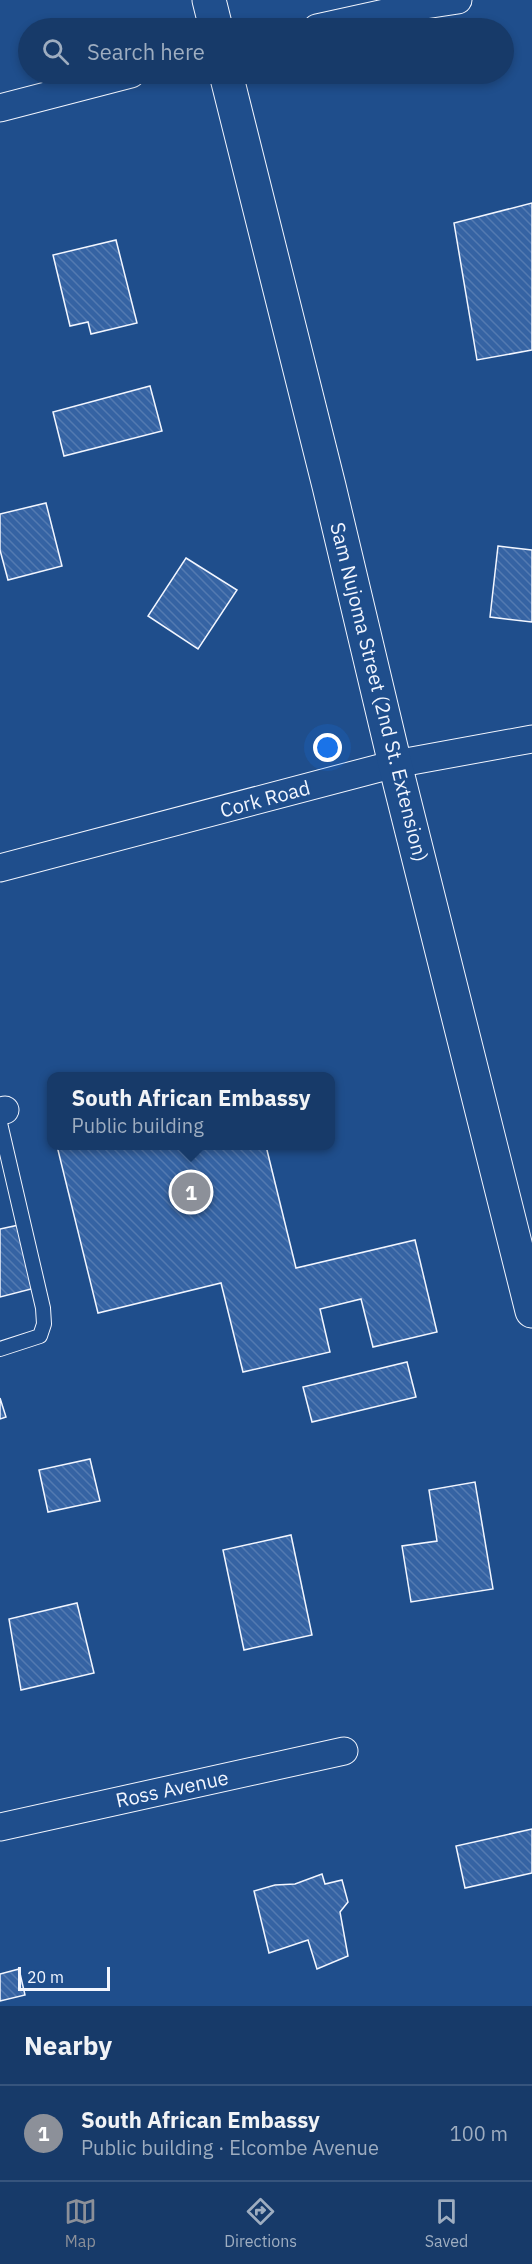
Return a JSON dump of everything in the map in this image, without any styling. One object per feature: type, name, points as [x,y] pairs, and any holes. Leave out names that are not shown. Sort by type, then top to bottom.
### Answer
[{"type":"highway","points":[[209,0],[214,18]]},
{"type":"highway","name":"Sam Nujoma Street (2nd St. Extension)","points":[[228,84],[532,1311]]},
{"type":"street","points":[[362,18],[458,0]]},
{"type":"street","points":[[0,108],[92,84]]},
{"type":"street","name":"Cork Road","points":[[0,868],[395,764],[532,739]]},
{"type":"street","name":"Ross Avenue","points":[[0,1827],[344,1751]]},
{"type":"lane","points":[[0,1349],[40,1336],[44,1324],[43,1308],[2,1114]]},
{"type":"building","points":[[532,203],[532,350],[477,360],[454,223]]},
{"type":"building","points":[[116,240],[137,323],[91,334],[88,322],[70,326],[53,255]]},
{"type":"building","points":[[150,386],[162,431],[64,456],[53,412]]},
{"type":"building","points":[[46,503],[62,566],[8,580],[0,550],[0,514]]},
{"type":"building","points":[[498,546],[532,550],[532,622],[490,617]]},
{"type":"building","points":[[186,558],[237,590],[198,649],[148,616]]},
{"type":"building","points":[[58,1150],[267,1150],[296,1268],[415,1240],[437,1332],[373,1347],[361,1299],[320,1309],[330,1352],[243,1372],[221,1283],[98,1313]]},
{"type":"building","points":[[19,1225],[35,1288],[0,1297],[0,1229]]},
{"type":"building","points":[[407,1362],[416,1397],[312,1422],[303,1387]]},
{"type":"building","points":[[0,1398],[6,1417],[0,1419]]},
{"type":"building","points":[[90,1459],[100,1501],[48,1512],[39,1470]]},
{"type":"building","points":[[475,1482],[493,1589],[411,1602],[402,1546],[437,1541],[429,1490]]},
{"type":"building","points":[[291,1535],[312,1635],[244,1650],[223,1550]]},
{"type":"building","points":[[77,1603],[94,1673],[21,1690],[9,1619]]},
{"type":"building","points":[[532,1829],[532,1873],[465,1888],[456,1846]]},
{"type":"building","points":[[322,1874],[325,1884],[342,1880],[348,1902],[340,1912],[348,1956],[317,1969],[308,1940],[269,1953],[254,1891],[275,1885],[295,1884]]},
{"type":"building","points":[[19,1969],[25,1995],[0,2001],[0,1974]]},
{"type":"place","name":"South African Embassy","points":[[191,1192]]}]
